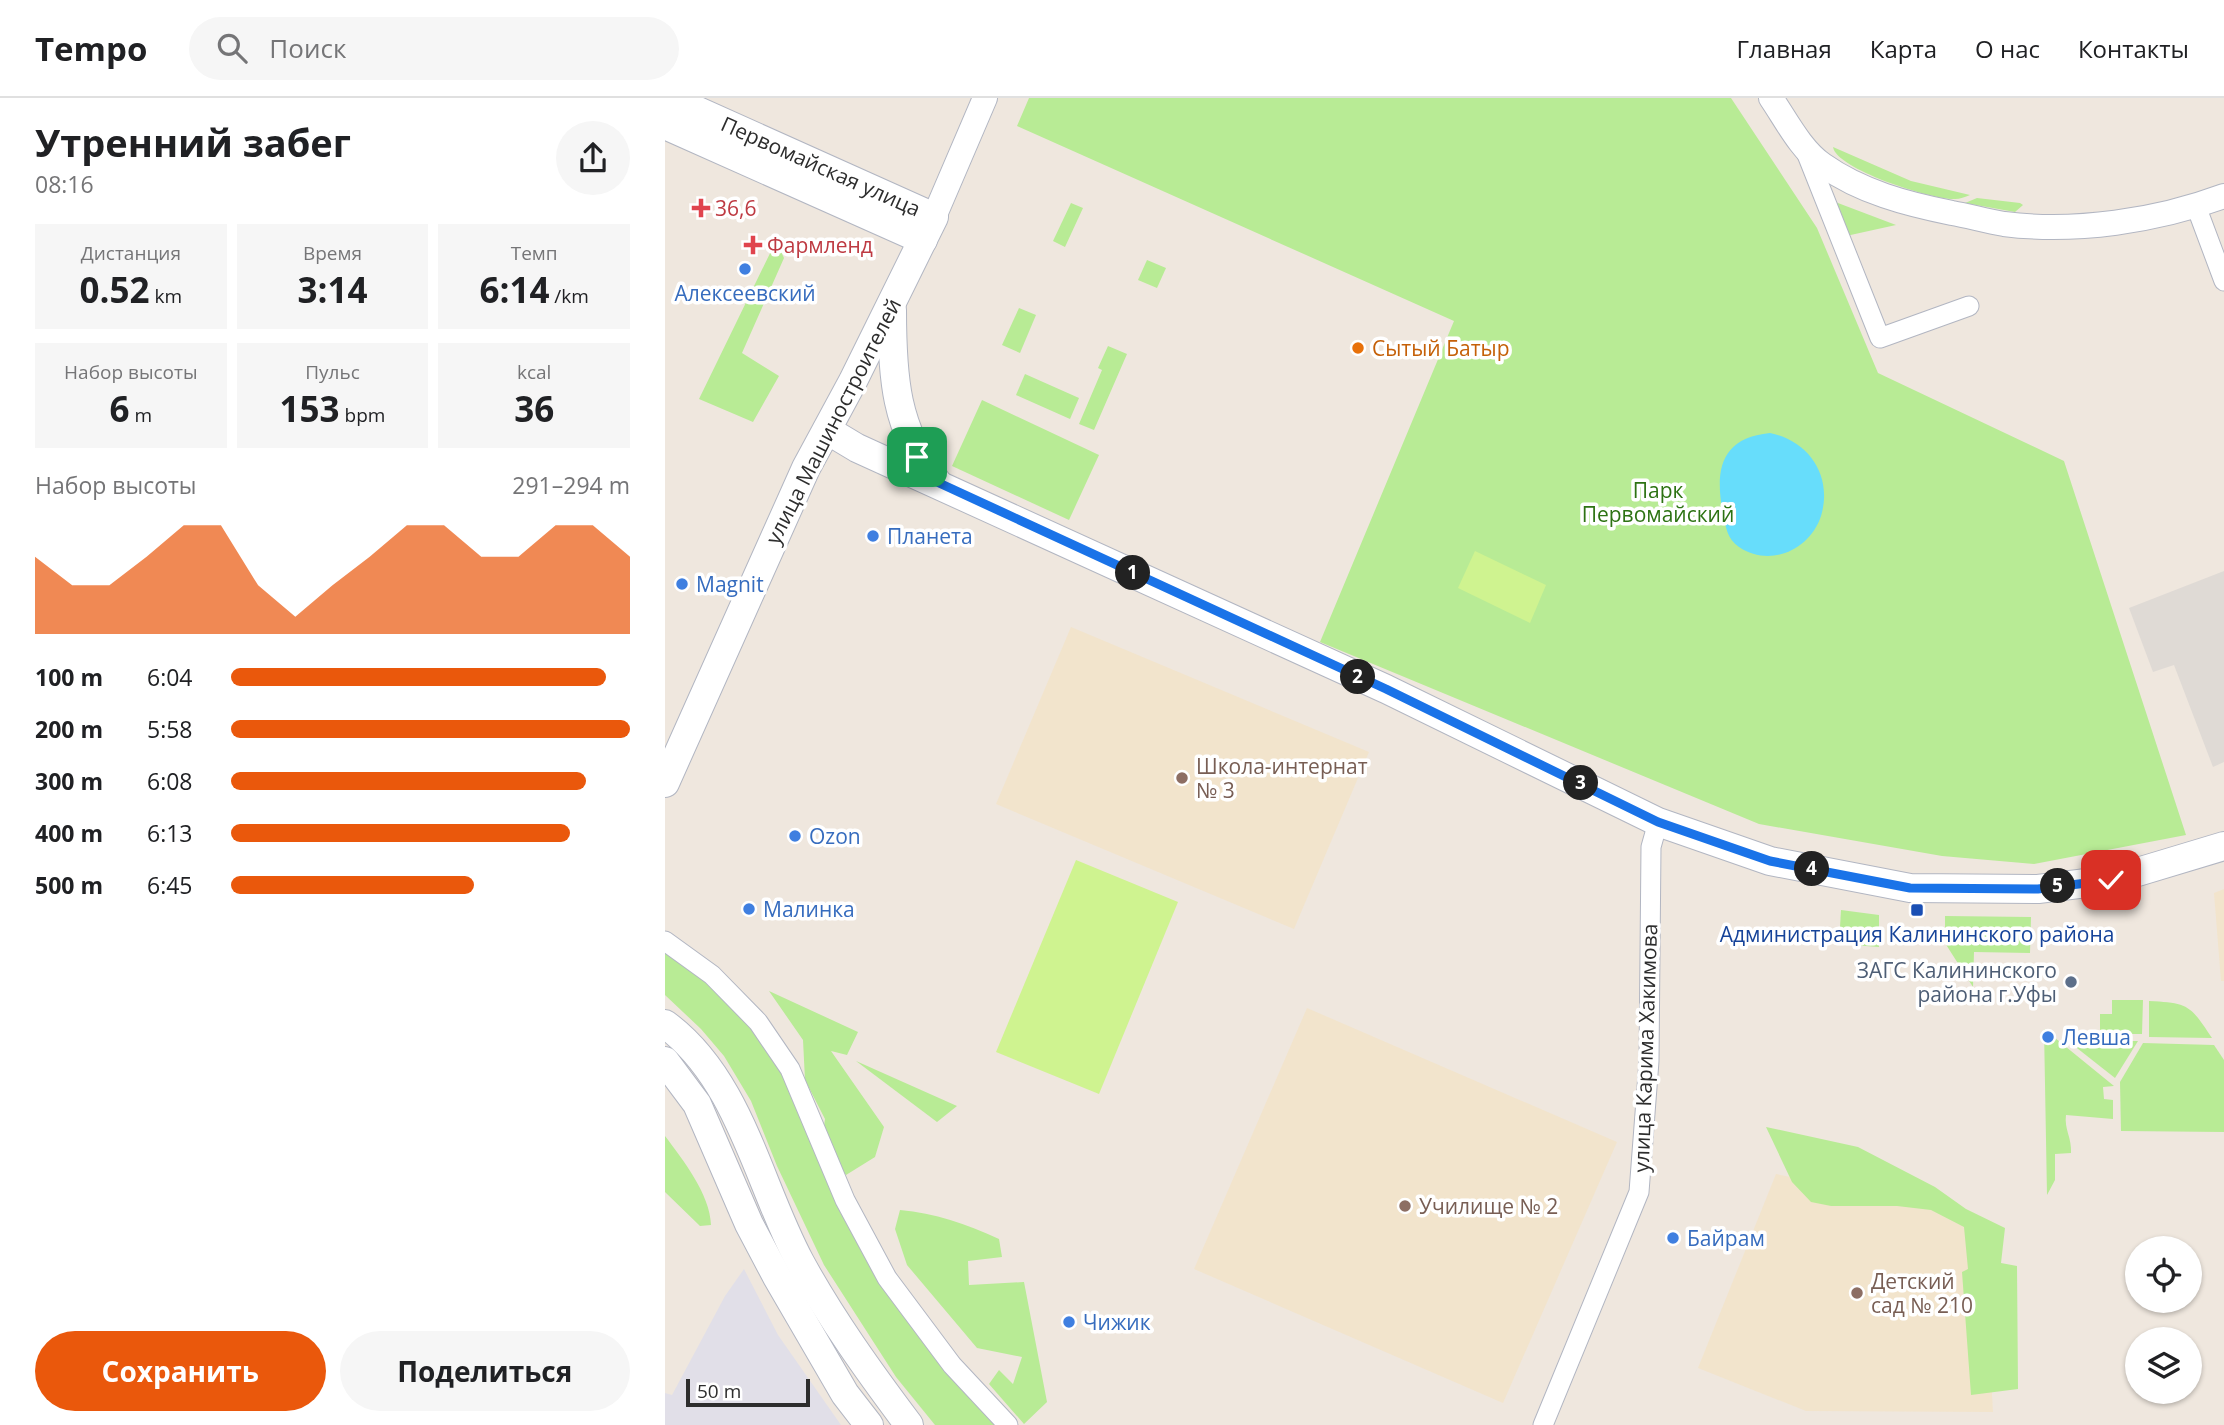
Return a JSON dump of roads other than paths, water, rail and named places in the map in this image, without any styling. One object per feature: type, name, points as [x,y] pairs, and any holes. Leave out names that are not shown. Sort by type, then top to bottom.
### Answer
[{"type":"main road","name":"Первомайская улица","points":[[669,98],[928,229]]},
{"type":"main road","name":"Первомайская улица","points":[[665,125],[928,229]]},
{"type":"main road","name":"улица Машиностроителей","points":[[665,783],[806,468],[892,305],[928,229]]},
{"type":"main road","points":[[892,305],[892,362],[898,404],[917,457],[937,482]]},
{"type":"main road","points":[[827,430],[857,448],[937,482],[1386,689],[1658,822],[1770,861],[1910,888],[2038,889],[2111,880],[2224,846]]},
{"type":"main road","points":[[665,1024],[681,1035],[720,1087],[800,1261],[872,1376],[909,1425]]},
{"type":"main road","points":[[665,1061],[697,1104],[749,1224],[777,1277],[845,1394],[869,1425]]},
{"type":"street","name":"улица Машиностроителей","points":[[928,229],[985,98]]},
{"type":"street","points":[[1771,98],[1803,144],[1821,164],[1865,188],[1908,205],[2004,223],[2060,227],[2158,215],[2224,196]]},
{"type":"street","points":[[1803,144],[1822,186],[1880,338],[1969,306]]},
{"type":"street","points":[[2196,206],[2224,281]]},
{"type":"street","name":"улица Карима Хакимова","points":[[1543,1425],[1640,1192],[1649,1061],[1651,847],[1658,822]]},
{"type":"street","points":[[665,941],[712,975],[758,1022],[790,1069],[845,1200],[887,1278],[953,1365],[1008,1425]]},
{"type":"water","points":[[1770,433],[1796,444],[1815,463],[1824,487],[1824,501],[1816,528],[1808,538],[1787,552],[1763,556],[1739,547],[1729,536],[1723,514],[1720,484],[1724,460],[1731,450],[1753,436]]},
{"type":"place","name":"36,6","points":[[701,208]]},
{"type":"place","name":"Фармленд","points":[[753,245]]},
{"type":"place","name":"Алексеевский","points":[[745,269]]},
{"type":"place","name":"Сытый Батыр","points":[[1358,348]]},
{"type":"place","name":"Планета","points":[[873,536]]},
{"type":"place","name":"Magnit","points":[[682,584]]},
{"type":"place","name":"Школа-интернат № 3","points":[[1182,778]]},
{"type":"place","name":"Ozon","points":[[795,836]]},
{"type":"place","name":"Малинка","points":[[749,909]]},
{"type":"place","name":"Администрация Калининского района","points":[[1917,910]]},
{"type":"place","name":"ЗАГС Калининского района г.Уфы","points":[[2071,982]]},
{"type":"place","name":"Левша","points":[[2048,1037]]},
{"type":"place","name":"Училище № 2","points":[[1405,1206]]},
{"type":"place","name":"Байрам","points":[[1673,1238]]},
{"type":"place","name":"Детский сад № 210","points":[[1857,1293]]},
{"type":"place","name":"Чижик","points":[[1069,1322]]},
{"type":"park label","name":"Парк Первомайский","points":[[1658,502]]}]
